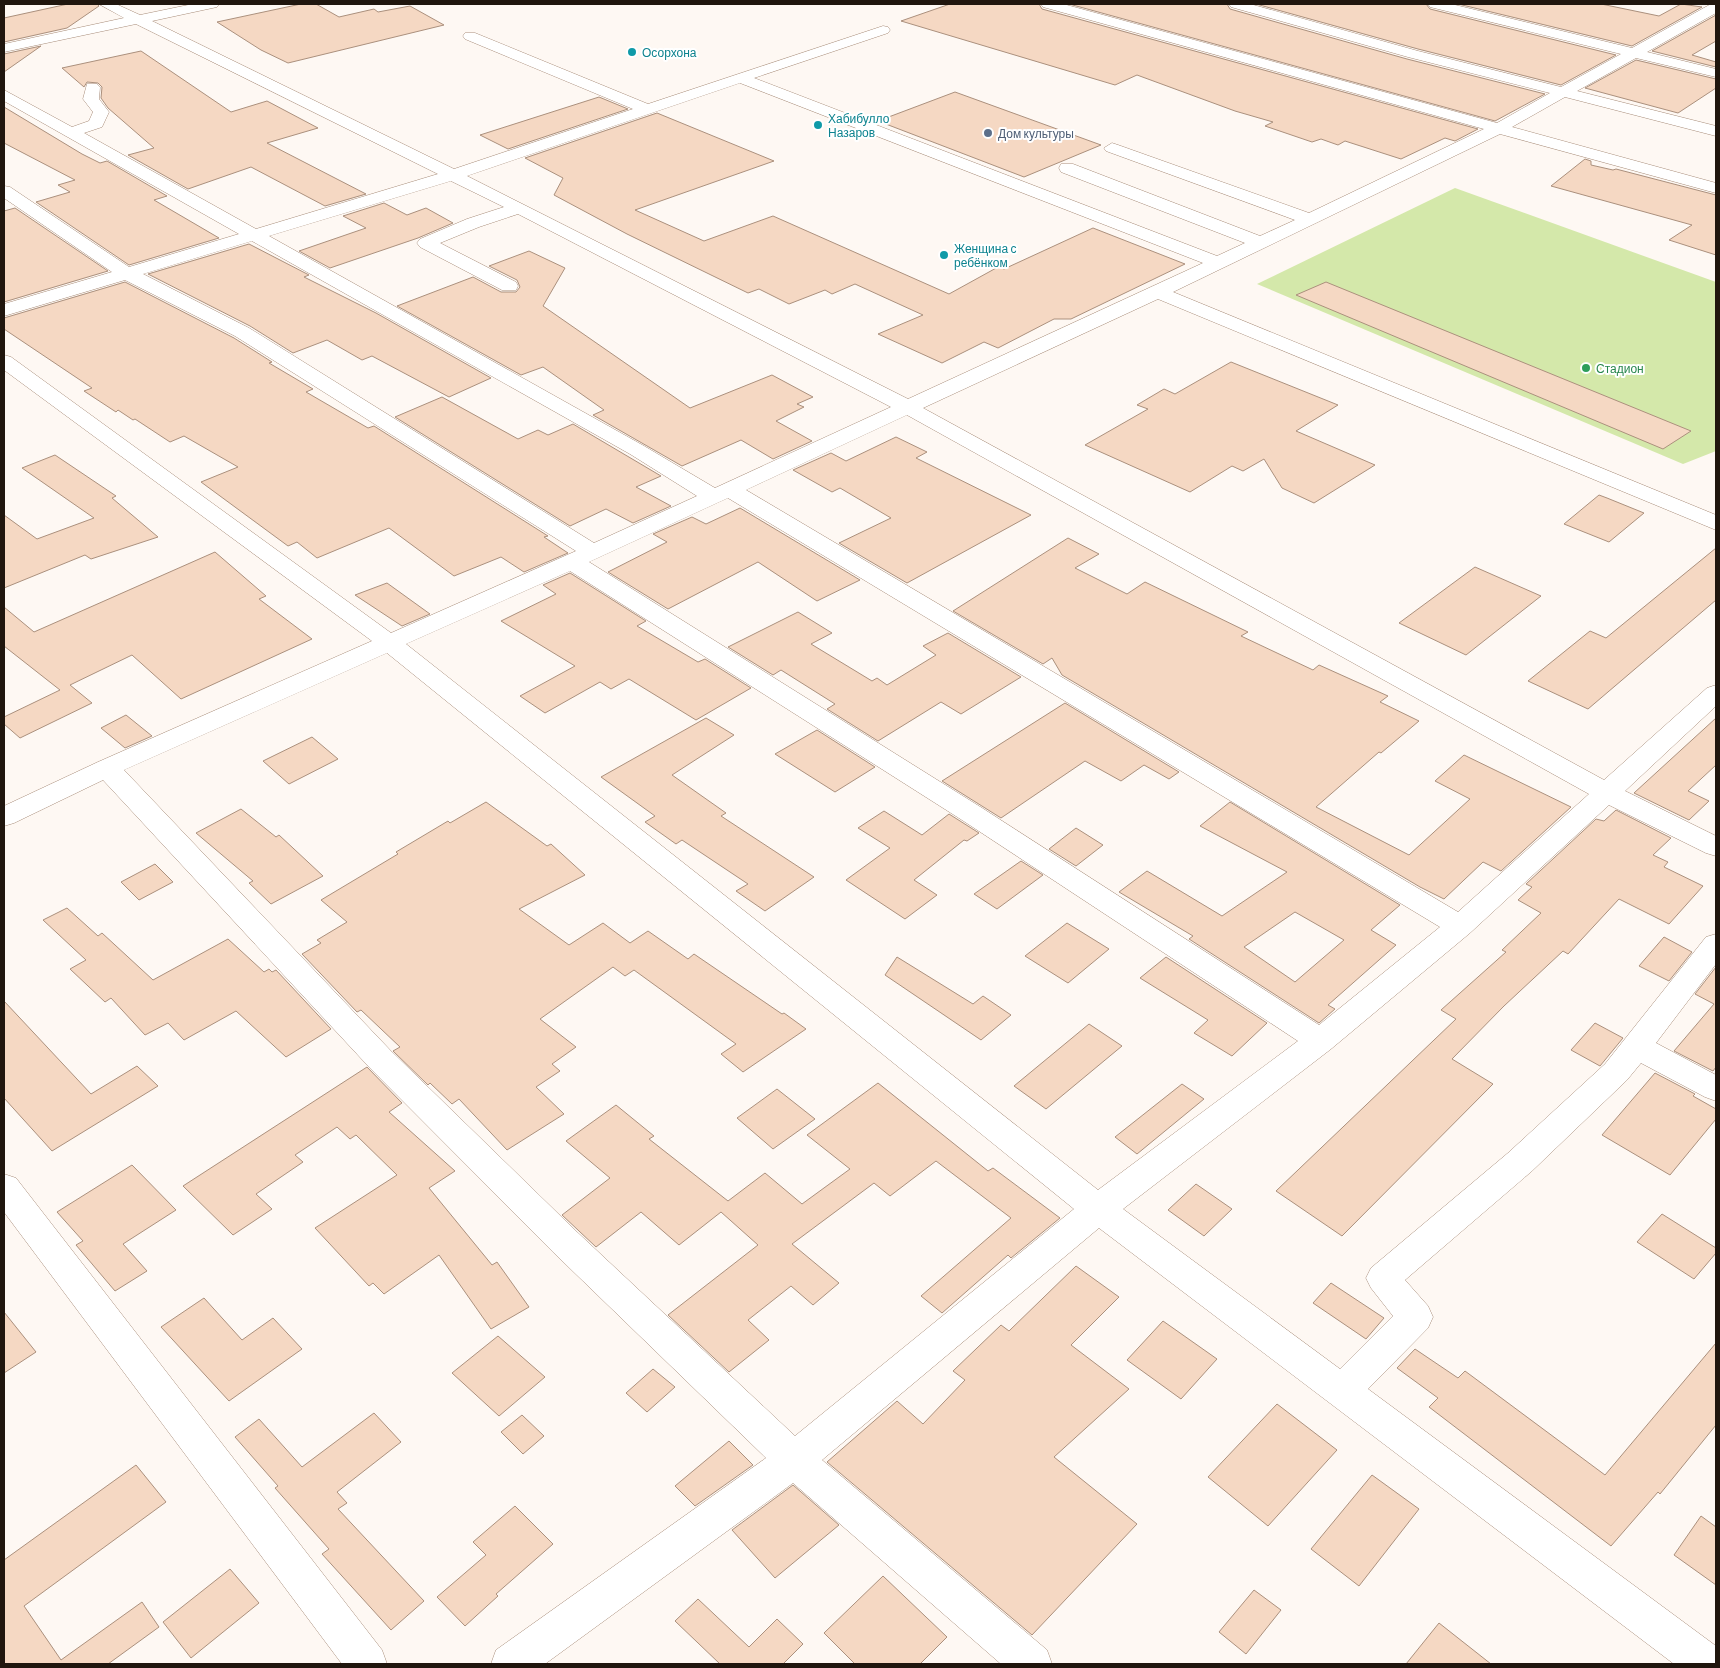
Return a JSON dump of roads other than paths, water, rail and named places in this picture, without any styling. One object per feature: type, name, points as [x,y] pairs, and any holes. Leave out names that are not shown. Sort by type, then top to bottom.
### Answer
[{"type":"street","points":[[106,4],[520,208],[909,408],[1605,792],[1716,847]]},
{"type":"street","points":[[4,48],[212,4]]},
{"type":"street","points":[[1048,4],[1716,188]]},
{"type":"street","points":[[1236,4],[1404,52],[1716,131]]},
{"type":"street","points":[[1435,4],[1716,73]]},
{"type":"street","points":[[4,817],[107,768],[583,557],[1158,292],[1497,129],[1636,54],[1716,7]]},
{"type":"street","points":[[4,310],[454,175],[883,30]]},
{"type":"street","points":[[470,36],[649,110]]},
{"type":"street","points":[[742,79],[1218,263]]},
{"type":"street","points":[[71,132],[96,124],[101,112],[91,99],[92,87]]},
{"type":"street","points":[[4,94],[637,450],[721,493],[1460,926]]},
{"type":"street","points":[[1112,148],[1309,220]]},
{"type":"street","points":[[1067,168],[1261,243]]},
{"type":"street","points":[[4,191],[126,273],[242,332],[972,814],[1320,1041]]},
{"type":"street","points":[[510,286],[426,243],[473,223],[520,208]]},
{"type":"street","points":[[1158,292],[1716,523]]},
{"type":"street","points":[[4,361],[390,643],[1098,1209],[1706,1664]]},
{"type":"street","points":[[511,1664],[794,1460],[1098,1209],[1320,1041],[1460,926],[1716,693]]},
{"type":"street","points":[[107,768],[380,1059],[565,1242],[794,1460],[1032,1664]]},
{"type":"street","points":[[1342,1391],[1415,1317],[1383,1278],[1520,1162],[1616,1072],[1716,944]]},
{"type":"street","points":[[1636,1046],[1716,1090]]},
{"type":"street","points":[[4,1187],[367,1664]]},
{"type":"place","name":"Осорхона","points":[[632,52]]},
{"type":"place","name":"Хабибулло Назаров","points":[[818,125]]},
{"type":"place","name":"Дом культуры","points":[[988,133]]},
{"type":"place","name":"Женщина с ребёнком","points":[[944,255]]},
{"type":"place","name":"Стадион","points":[[1586,368]]}]
